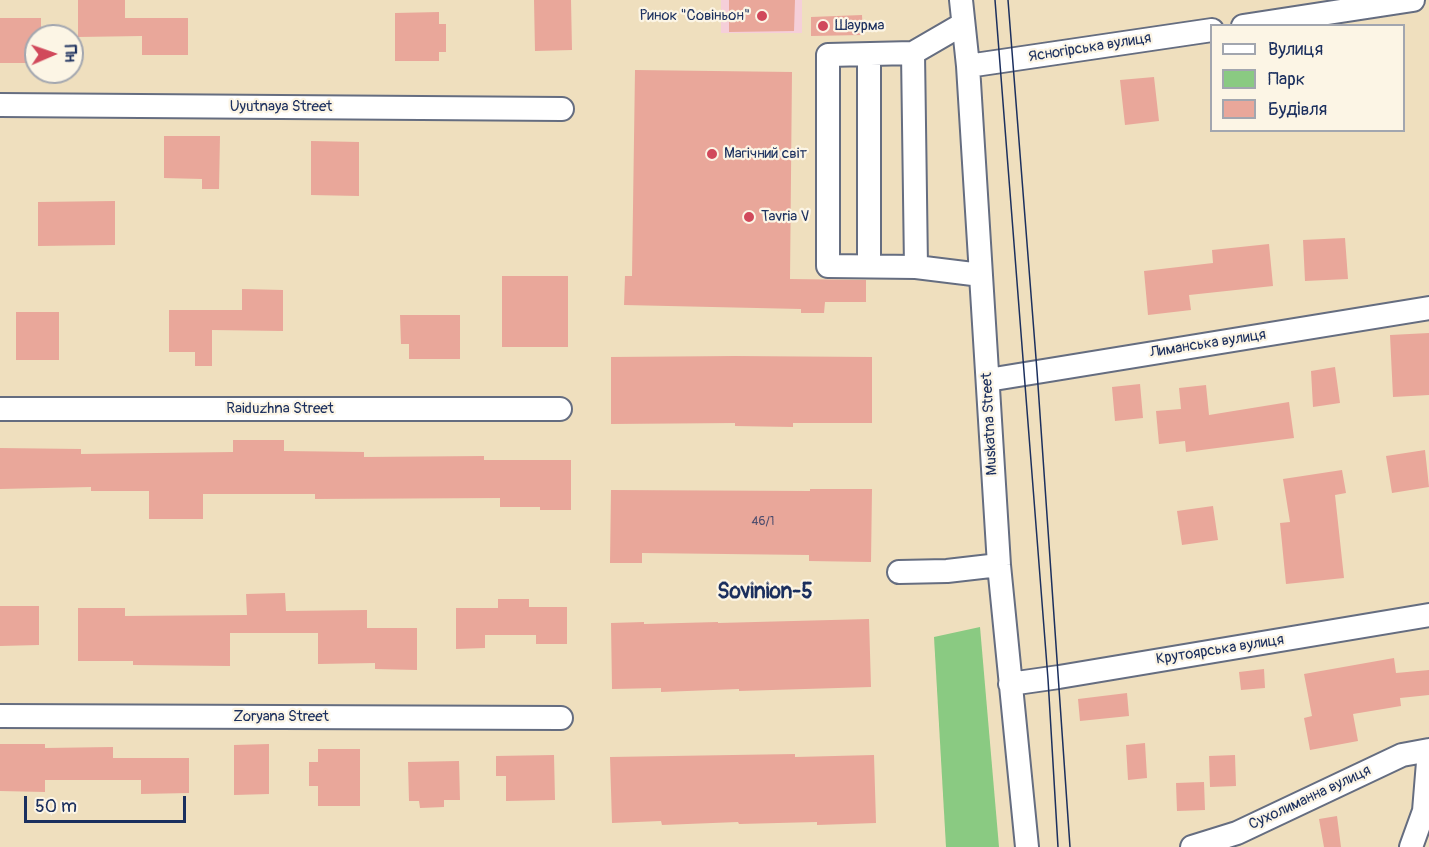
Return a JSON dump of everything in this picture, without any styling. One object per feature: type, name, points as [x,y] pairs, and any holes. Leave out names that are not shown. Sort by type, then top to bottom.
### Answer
[{"type":"street","name":"Muskatna Street","points":[[962,0],[999,565],[1027,847]]},
{"type":"street","points":[[1256,24],[1413,0]]},
{"type":"street","points":[[963,24],[913,53],[828,56],[828,266],[916,267],[981,275]]},
{"type":"street","name":"Ясногірська вулиця","points":[[968,66],[1210,30]]},
{"type":"street","points":[[913,53],[916,267]]},
{"type":"street","points":[[869,55],[869,266]]},
{"type":"street","name":"Uyutnaya Street","points":[[0,105],[562,109]]},
{"type":"street","name":"Лиманська вулиця","points":[[988,380],[1429,308]]},
{"type":"street","name":"Raiduzhna Street","points":[[0,409],[560,409]]},
{"type":"street","points":[[899,572],[947,571],[999,565]]},
{"type":"street","name":"Крутоярська вулиця","points":[[1010,684],[1429,615]]},
{"type":"street","name":"Zoryana Street","points":[[0,716],[561,718]]},
{"type":"street","points":[[1411,847],[1424,811],[1429,750]]},
{"type":"street","name":"Сухолиманна вулиця","points":[[1192,847],[1236,833],[1402,755],[1429,750]]},
{"type":"shaded area","name":"Ринок \"Совіньон\"","points":[[721,0],[802,0],[802,33],[721,33]]},
{"type":"green space","points":[[980,627],[999,847],[946,847],[934,637]]},
{"type":"building","points":[[78,0],[125,0],[125,18],[188,18],[188,55],[142,55],[142,36],[84,37],[84,24],[78,24]]},
{"type":"building","points":[[534,0],[571,0],[572,50],[535,51]]},
{"type":"building","name":"Ринок \"Совіньон\"","points":[[729,0],[795,0],[794,31],[729,32]]},
{"type":"building","points":[[439,12],[439,24],[446,24],[446,52],[439,52],[439,61],[395,61],[395,13]]},
{"type":"building","points":[[862,15],[863,35],[811,36],[811,17]]},
{"type":"building","points":[[0,18],[41,18],[41,24],[24,24],[24,63],[0,63]]},
{"type":"building","name":"Магічний світ","points":[[635,70],[792,72],[790,279],[866,280],[866,302],[825,302],[824,313],[801,313],[801,309],[624,305],[625,276],[632,276]]},
{"type":"building","points":[[1154,77],[1159,121],[1125,125],[1120,80]]},
{"type":"building","points":[[164,136],[220,136],[219,189],[202,189],[202,179],[164,178]]},
{"type":"building","points":[[311,141],[359,142],[359,196],[311,195]]},
{"type":"building","points":[[115,201],[115,245],[38,246],[38,202]]},
{"type":"building","points":[[1345,238],[1348,279],[1305,281],[1303,240]]},
{"type":"building","points":[[1269,244],[1273,286],[1189,295],[1191,310],[1148,315],[1144,271],[1213,263],[1212,250]]},
{"type":"building","points":[[502,276],[568,276],[568,347],[502,347]]},
{"type":"building","points":[[242,289],[283,290],[283,331],[212,330],[212,366],[195,366],[195,352],[169,352],[169,310],[242,310]]},
{"type":"building","points":[[16,312],[59,312],[59,360],[16,360]]},
{"type":"building","points":[[400,315],[460,315],[460,359],[409,359],[409,344],[401,344]]},
{"type":"building","points":[[1429,333],[1429,395],[1393,397],[1390,335]]},
{"type":"building","points":[[611,357],[872,357],[872,423],[793,423],[793,427],[735,426],[735,423],[611,424]]},
{"type":"building","points":[[1335,367],[1340,403],[1313,407],[1311,371]]},
{"type":"building","points":[[1140,384],[1143,418],[1115,421],[1112,387]]},
{"type":"building","points":[[1206,385],[1209,415],[1289,402],[1294,438],[1186,452],[1185,441],[1159,444],[1156,411],[1181,409],[1179,388]]},
{"type":"building","points":[[233,440],[284,440],[284,451],[364,452],[364,457],[484,456],[484,460],[571,460],[571,510],[500,507],[500,498],[315,499],[315,494],[203,494],[203,519],[149,519],[149,491],[91,491],[91,487],[0,489],[0,448],[81,449],[81,454],[233,452]]},
{"type":"building","points":[[1425,450],[1429,487],[1392,493],[1386,456]]},
{"type":"building","points":[[1342,470],[1346,493],[1335,495],[1344,578],[1286,584],[1280,523],[1290,522],[1283,479]]},
{"type":"building","points":[[810,489],[872,489],[871,562],[809,561],[809,555],[642,553],[642,563],[610,563],[611,490],[810,491]]},
{"type":"building","points":[[1213,506],[1218,540],[1182,545],[1177,511]]},
{"type":"building","points":[[285,593],[286,611],[367,610],[367,628],[417,628],[417,670],[375,669],[375,663],[318,664],[318,633],[230,633],[230,666],[133,665],[133,661],[78,661],[78,608],[125,608],[125,616],[247,615],[246,594]]},
{"type":"building","points":[[498,599],[529,599],[529,607],[567,607],[567,644],[536,644],[536,635],[485,635],[485,648],[456,649],[456,608],[498,608]]},
{"type":"building","points":[[0,606],[39,606],[39,645],[0,646]]},
{"type":"building","points":[[869,619],[871,687],[661,692],[661,688],[612,689],[611,623]]},
{"type":"building","points":[[1394,658],[1396,673],[1429,670],[1429,695],[1400,698],[1401,706],[1353,714],[1358,741],[1310,750],[1304,718],[1312,716],[1304,674]]},
{"type":"building","points":[[1264,669],[1265,688],[1241,690],[1239,672]]},
{"type":"building","points":[[1127,693],[1129,716],[1080,721],[1078,699]]},
{"type":"building","points":[[1145,743],[1147,778],[1128,780],[1126,745]]},
{"type":"building","points":[[0,744],[45,744],[45,748],[113,747],[113,758],[189,758],[189,793],[141,794],[141,780],[45,780],[45,792],[0,791]]},
{"type":"building","points":[[269,744],[269,794],[234,795],[234,745]]},
{"type":"building","points":[[318,749],[360,749],[360,806],[318,806],[318,786],[309,786],[309,762],[318,762]]},
{"type":"building","points":[[795,754],[795,757],[874,755],[876,823],[817,825],[817,822],[739,824],[738,822],[662,825],[661,821],[612,823],[610,757]]},
{"type":"building","points":[[554,755],[555,800],[506,801],[506,776],[496,776],[496,756]]},
{"type":"building","points":[[1235,755],[1236,786],[1210,787],[1209,756]]},
{"type":"building","points":[[459,761],[460,800],[444,800],[444,807],[420,808],[419,801],[409,801],[408,762]]},
{"type":"building","points":[[1204,782],[1205,810],[1177,811],[1176,783]]},
{"type":"building","points":[[1337,816],[1341,847],[1324,847],[1319,819]]},
{"type":"tram line","points":[[995,0],[1048,679],[1058,847]]},
{"type":"tram line","points":[[1008,0],[1037,371],[1070,847]]},
{"type":"place","name":"Ринок \"Совіньон\"","points":[[762,16]]},
{"type":"place","name":"Шаурма","points":[[823,26]]},
{"type":"place","name":"Магічний світ","points":[[712,154]]},
{"type":"place","name":"Tavria V","points":[[749,217]]},
{"type":"district","name":"Sovinion-5","points":[[765,593]]}]
